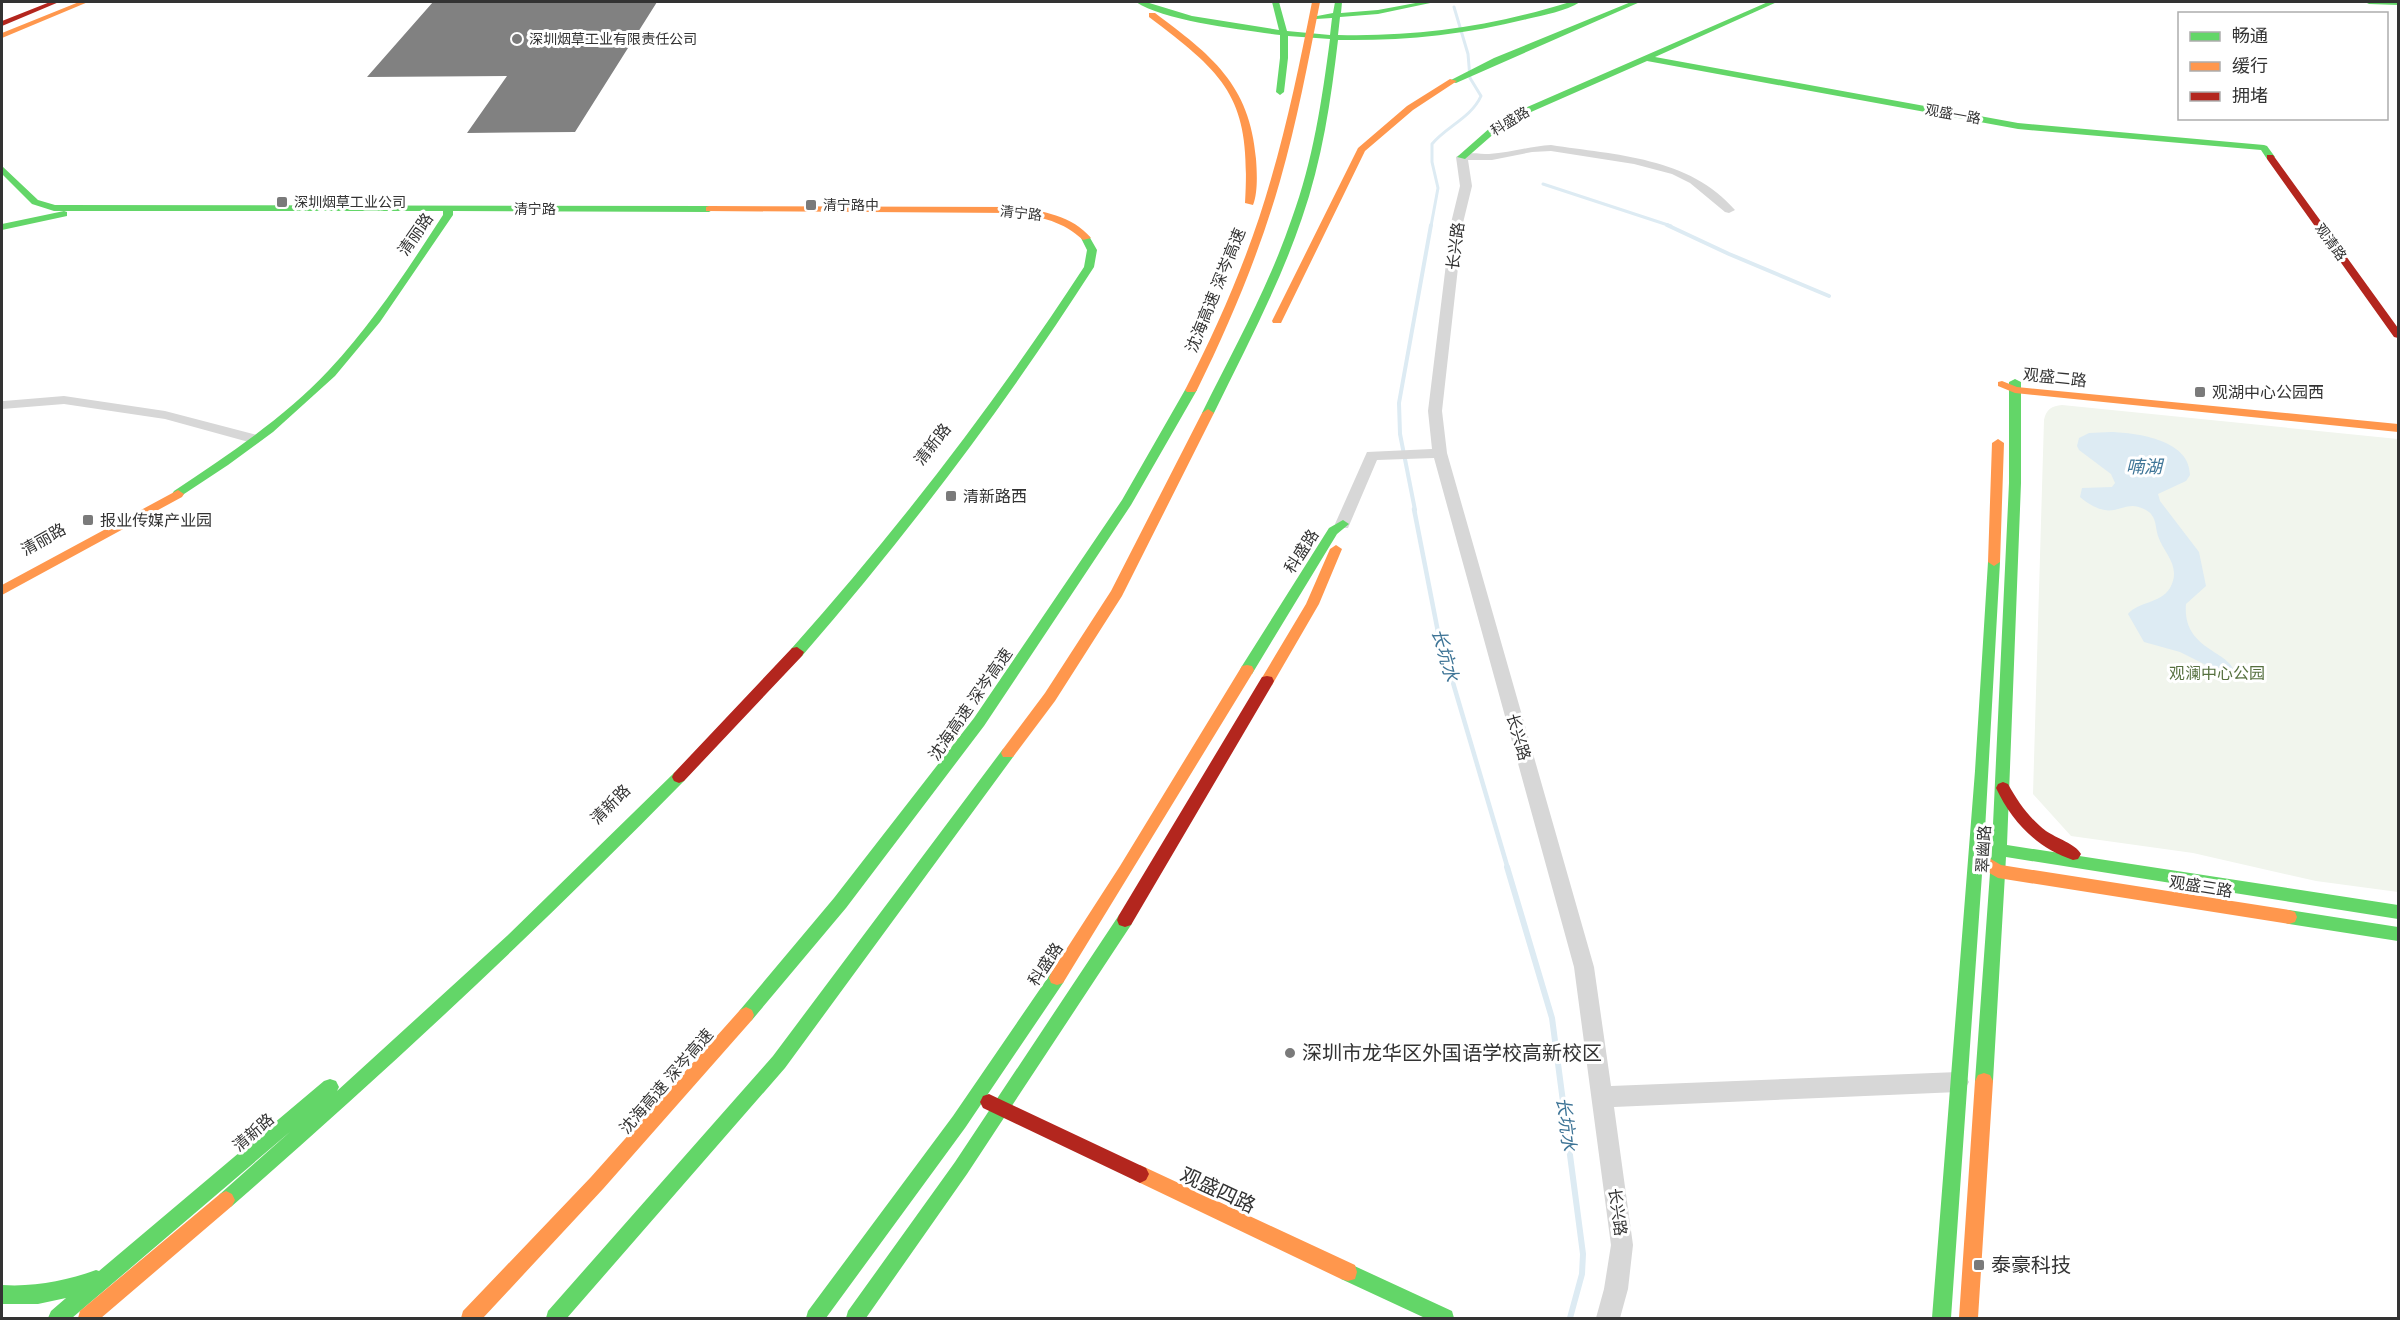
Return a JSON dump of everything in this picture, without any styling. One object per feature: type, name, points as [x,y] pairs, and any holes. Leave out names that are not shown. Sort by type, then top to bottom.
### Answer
[{"type":"main road","points":[[2,30],[67,2]]},
{"type":"main road","points":[[2,24],[84,2]]},
{"type":"main road","points":[[2,36],[55,8],[90,2]]},
{"type":"main road","points":[[1131,2],[1186,39],[1212,61],[1232,86],[1244,111],[1254,147],[1254,175],[1248,208],[1264,158]]},
{"type":"main road","points":[[1140,2],[1174,13],[1247,29],[1308,36],[1370,38],[1474,29],[1531,17],[1576,2]]},
{"type":"main road","points":[[1184,2],[1229,12],[1295,17],[1378,12],[1431,2]]},
{"type":"main road","points":[[1276,2],[1281,11],[1284,36],[1281,86],[1276,107]]},
{"type":"main road","name":"沈海高速 深岑高速","points":[[470,1318],[639,1137],[874,861],[957,753],[1083,567],[1166,436],[1196,380],[1230,304],[1276,178],[1292,120],[1316,2]]},
{"type":"main road","points":[[1117,593],[1275,278],[1307,188],[1326,109],[1338,2]]},
{"type":"main road","points":[[1271,333],[1361,150],[1418,102],[1459,73],[1605,2]]},
{"type":"main road","points":[[1481,62],[1636,2]]},
{"type":"main road","name":"科盛路","points":[[1462,158],[1464,145],[1469,137],[1500,113],[1752,2]]},
{"type":"main road","name":"科盛路","points":[[1462,158],[1494,129],[1516,115],[1773,2]]},
{"type":"main road","points":[[2369,2],[2398,3]]},
{"type":"main road","name":"观盛一路","points":[[1646,58],[2018,126],[2264,148]]},
{"type":"main road","name":"观清路","points":[[2264,148],[2398,335]]},
{"type":"main road","points":[[2,169],[32,199],[35,209]]},
{"type":"main road","points":[[2,184],[7,210]]},
{"type":"main road","points":[[7,210],[35,209]]},
{"type":"main road","points":[[7,210],[35,209]]},
{"type":"main road","points":[[2,227],[35,209]]},
{"type":"main road","name":"清宁路","points":[[35,209],[445,213],[1010,210],[1060,218],[1073,231]]},
{"type":"main road","name":"清宁路","points":[[35,209],[67,214],[393,215],[445,213],[1005,217],[1044,222],[1073,231]]},
{"type":"main road","name":"清丽路","points":[[2,581],[153,496],[294,410],[355,348],[422,234],[445,213]]},
{"type":"main road","points":[[2,227],[32,219],[67,214]]},
{"type":"main road","points":[[393,215],[405,217],[422,234],[480,217],[497,215]]},
{"type":"main road","name":"清新路","points":[[592,845],[710,727],[794,636],[942,460],[994,391],[1077,266],[1080,257],[1073,231]]},
{"type":"main road","name":"清新路","points":[[87,1318],[419,1030],[613,845],[724,733],[884,550],[1007,393],[1089,267],[1092,250],[1073,231]]},
{"type":"main road","name":"观盛二路","points":[[2000,389],[2015,386],[2398,420]]},
{"type":"main road","name":"观盛二路","points":[[2015,386],[2398,428]]},
{"type":"main road","name":"翠幽路","points":[[1968,1318],[2003,789],[2003,723],[2014,551],[2015,386]]},
{"type":"main road","name":"翠幽路","points":[[1941,1318],[1977,857],[1995,546],[1999,430]]},
{"type":"main road","name":"清丽路","points":[[2,591],[161,503],[251,438]]},
{"type":"main road","points":[[555,1318],[779,1062],[1050,696],[1117,593],[1180,487],[1203,454]]},
{"type":"main road","name":"科盛路","points":[[815,1318],[872,1243],[976,1096],[1095,919],[1291,597],[1334,531],[1343,524]]},
{"type":"main road","name":"科盛路","points":[[855,1318],[1002,1108],[1119,930],[1312,604],[1343,533],[1343,524]]},
{"type":"main road","points":[[2003,789],[2007,801],[2019,817],[2043,838],[2069,853],[2112,866]]},
{"type":"main road","points":[[750,1009],[880,828]]},
{"type":"main road","points":[[1977,857],[1999,850]]},
{"type":"main road","name":"观盛三路","points":[[1999,850],[2398,912]]},
{"type":"main road","points":[[1977,857],[1998,871]]},
{"type":"main road","name":"观盛三路","points":[[1998,871],[2398,933]]},
{"type":"main road","name":"清新路","points":[[58,1318],[129,1260],[340,1078]]},
{"type":"main road","name":"观盛四路","points":[[976,1096],[1446,1318]]},
{"type":"main road","points":[[2,1295],[27,1296],[76,1287],[104,1275],[129,1260]]},
{"type":"street","points":[[1462,158],[1492,157],[1532,149],[1551,148],[1635,161],[1676,172],[1694,181],[1729,210]]},
{"type":"street","name":"长兴路","points":[[1462,158],[1466,186],[1457,223],[1436,411],[1440,453],[1584,967],[1622,1245],[1616,1289],[1608,1318]]},
{"type":"street","points":[[4,405],[64,400],[165,415],[251,438]]},
{"type":"street","points":[[1343,524],[1372,455],[1440,453]]},
{"type":"street","points":[[1602,1097],[1958,1082]]},
{"type":"green space","name":"观澜中心公园","points":[[2062,405],[2398,439],[2398,892],[2316,881],[2193,853],[2071,836],[2033,794],[2044,420],[2050,409]]},
{"type":"water","name":"喃湖","points":[[2089,433],[2135,434],[2161,441],[2172,446],[2188,463],[2190,475],[2186,481],[2158,494],[2160,501],[2199,552],[2206,586],[2186,604],[2187,620],[2191,631],[2208,648],[2232,666],[2235,674],[2224,674],[2180,652],[2144,642],[2128,614],[2166,593],[2170,588],[2174,573],[2171,560],[2148,511],[2136,506],[2102,509],[2080,497],[2082,488],[2112,487],[2115,483],[2111,474],[2079,450],[2077,446],[2079,438]]},
{"type":"building","name":"深圳烟草工业有限责任公司","points":[[433,2],[657,2],[575,132],[467,133],[507,76],[367,77]]},
{"type":"waterway","name":"长坑水","points":[[1431,226],[1438,188],[1432,162],[1432,144],[1465,116],[1477,104],[1481,96],[1470,78],[1468,54],[1454,7]]},
{"type":"waterway","points":[[1543,184],[1671,226]]},
{"type":"waterway","name":"长坑水","points":[[1415,510],[1400,434],[1399,403],[1431,225]]},
{"type":"waterway","points":[[1667,225],[1829,296]]},
{"type":"waterway","name":"长坑水","points":[[1414,509],[1438,632],[1508,869]]},
{"type":"waterway","name":"长坑水","points":[[1507,867],[1552,1018],[1583,1254],[1582,1274],[1570,1318]]},
{"type":"traffic: fast","points":[[1140,2],[1179,15],[1247,28],[1289,34],[1372,38],[1454,32],[1495,25],[1576,2]]},
{"type":"traffic: fast","points":[[1276,2],[1282,24],[1284,47],[1280,92]]},
{"type":"traffic: fast","points":[[1208,413],[1276,274],[1298,216],[1313,164],[1322,118],[1338,2]]},
{"type":"traffic: fast","points":[[1316,17],[1378,12],[1431,2]]},
{"type":"traffic: fast","points":[[1453,81],[1497,60],[1636,2]]},
{"type":"traffic: fast","points":[[1462,157],[1494,129],[1528,110],[1773,2]]},
{"type":"traffic: fast","points":[[2369,2],[2398,3]]},
{"type":"traffic: fast","points":[[1646,58],[2018,126],[2264,148],[2270,157]]},
{"type":"traffic: fast","points":[[2,169],[35,202],[54,208],[709,209]]},
{"type":"traffic: fast","points":[[178,494],[269,430],[331,374],[364,337],[389,303],[448,215],[448,209]]},
{"type":"traffic: fast","points":[[2,227],[64,214]]},
{"type":"traffic: fast","points":[[797,652],[914,514],[1022,368],[1089,267],[1092,250],[1086,238]]},
{"type":"traffic: fast","points":[[1984,1081],[2003,788],[2015,483],[2015,382]]},
{"type":"traffic: fast","points":[[746,1015],[840,903],[979,722],[1127,502],[1191,390]]},
{"type":"traffic: fast","points":[[1247,670],[1333,531],[1343,524]]},
{"type":"traffic: fast","points":[[1941,1318],[1982,771],[1994,562]]},
{"type":"traffic: fast","points":[[555,1318],[779,1062],[1008,753]]},
{"type":"traffic: fast","points":[[226,1200],[342,1098],[514,940],[679,777]]},
{"type":"traffic: fast","points":[[1985,854],[1999,850],[2039,855],[2398,912]]},
{"type":"traffic: fast","points":[[2289,917],[2398,934]]},
{"type":"traffic: fast","points":[[855,1318],[961,1168],[1125,920]]},
{"type":"traffic: fast","points":[[815,1318],[959,1122],[1057,978]]},
{"type":"traffic: fast","points":[[58,1318],[330,1087]]},
{"type":"traffic: fast","points":[[1348,1272],[1445,1318]]},
{"type":"traffic: fast","points":[[2,1295],[50,1293],[96,1279]]},
{"type":"traffic: slow","points":[[2,36],[84,2]]},
{"type":"traffic: slow","points":[[1191,390],[1232,303],[1256,242],[1276,181],[1316,2]]},
{"type":"traffic: slow","points":[[1152,15],[1202,54],[1234,92],[1244,114],[1250,139],[1252,168],[1250,203]]},
{"type":"traffic: slow","points":[[1277,321],[1361,150],[1410,108],[1453,81]]},
{"type":"traffic: slow","points":[[709,209],[1010,210],[1041,214],[1061,220],[1086,238]]},
{"type":"traffic: slow","points":[[2002,384],[2015,390],[2398,428]]},
{"type":"traffic: slow","points":[[1008,753],[1050,697],[1117,593],[1208,413]]},
{"type":"traffic: slow","points":[[1994,562],[1998,443]]},
{"type":"traffic: slow","points":[[2,591],[178,494]]},
{"type":"traffic: slow","points":[[1267,681],[1312,604],[1336,549]]},
{"type":"traffic: slow","points":[[1057,978],[1247,670]]},
{"type":"traffic: slow","points":[[1984,862],[1998,871],[2289,917]]},
{"type":"traffic: slow","points":[[470,1318],[597,1183],[746,1015]]},
{"type":"traffic: slow","points":[[1968,1318],[1984,1081]]},
{"type":"traffic: slow","points":[[1140,1174],[1348,1272]]},
{"type":"traffic: slow","points":[[87,1318],[226,1200]]},
{"type":"traffic: jam","points":[[2,24],[55,2]]},
{"type":"traffic: jam","points":[[2270,157],[2398,335]]},
{"type":"traffic: jam","points":[[679,777],[797,652]]},
{"type":"traffic: jam","points":[[1125,920],[1267,681]]},
{"type":"traffic: jam","points":[[2003,788],[2015,810],[2031,828],[2073,854]]},
{"type":"traffic: jam","points":[[989,1102],[1140,1174]]},
{"type":"place","name":"深圳烟草工业有限责任公司","points":[[517,39]]},
{"type":"place","name":"深圳烟草工业公司","points":[[282,202]]},
{"type":"place","name":"清宁路中","points":[[811,205]]},
{"type":"place","name":"观湖中心公园西","points":[[2200,392]]},
{"type":"place","name":"清新路西","points":[[951,496]]},
{"type":"place","name":"报业传媒产业园","points":[[88,520]]},
{"type":"place","name":"深圳市龙华区外国语学校高新校区","points":[[1290,1053]]},
{"type":"place","name":"泰豪科技","points":[[1979,1265]]}]
